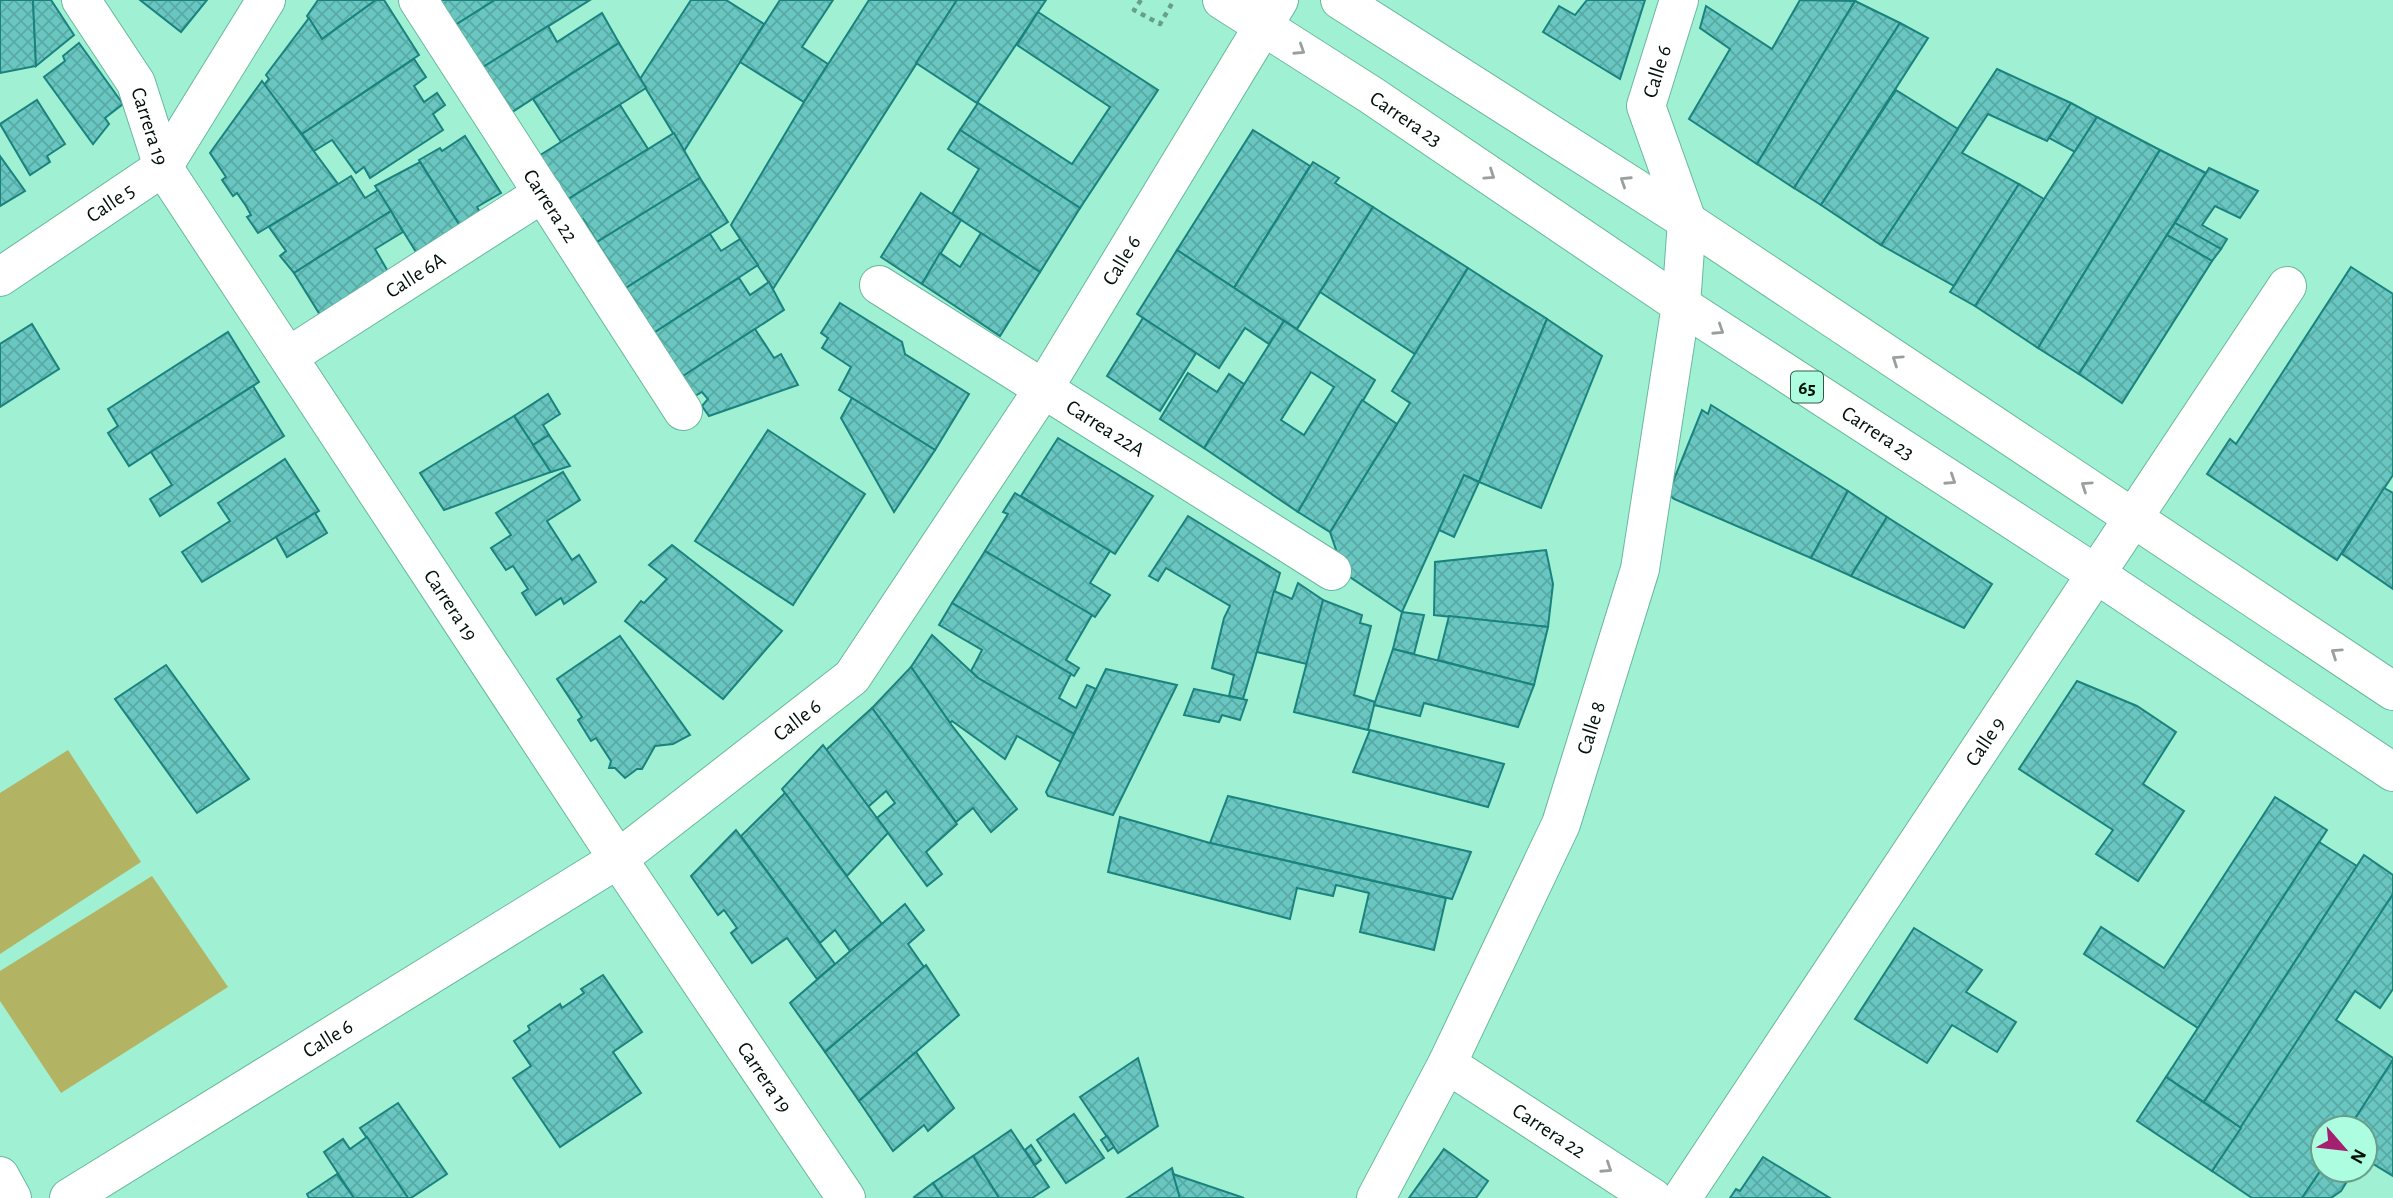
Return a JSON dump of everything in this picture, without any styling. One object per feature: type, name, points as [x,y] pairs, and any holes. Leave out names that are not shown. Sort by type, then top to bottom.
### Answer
[{"type":"street","name":"Carrera 19","points":[[81,0],[136,83],[163,166],[618,859],[846,1198]]},
{"type":"street","name":"Calle 5","points":[[0,277],[163,166],[266,0]]},
{"type":"street","name":"Carrera 22","points":[[418,0],[684,411]]},
{"type":"street","name":"Carrera 23","points":[[1222,0],[1271,13],[1371,95],[1681,305],[2096,574],[2393,772]]},
{"type":"street","points":[[1340,0],[1687,221],[2393,691]]},
{"type":"street","name":"Calle 6","points":[[1679,0],[1646,106],[1687,221]]},
{"type":"street","name":"Calle 6","points":[[69,1198],[618,859],[852,677],[1044,388],[1271,13]]},
{"type":"street","name":"Calle 6A","points":[[289,356],[543,193]]},
{"type":"street","name":"Calle 8","points":[[1376,1198],[1447,1064],[1561,824],[1640,569],[1681,305],[1687,221]]},
{"type":"street","name":"Carrea 22A","points":[[879,285],[1332,571]]},
{"type":"street","name":"Calle 9","points":[[1682,1198],[2287,286]]},
{"type":"street","name":"Carrera 22","points":[[1447,1064],[1653,1198]]},
{"type":"street","points":[[0,1176],[12,1198]]},
{"type":"path","points":[[1141,0],[1134,10],[1160,24],[1174,0]]},
{"type":"green space","points":[[68,750],[141,862],[0,954],[0,793]]},
{"type":"green space","points":[[152,876],[228,987],[61,1093],[0,1001],[0,971]]},
{"type":"building","points":[[0,0],[33,0],[36,66],[0,73]]},
{"type":"building","points":[[33,0],[51,0],[74,35],[36,66]]},
{"type":"building","points":[[140,0],[207,0],[181,32]]},
{"type":"building","points":[[318,0],[376,0],[322,39],[307,16]]},
{"type":"building","points":[[376,0],[384,0],[419,55],[302,134],[264,85],[269,79],[266,75],[309,18],[322,39]]},
{"type":"building","points":[[437,0],[495,0],[449,29]]},
{"type":"building","points":[[495,0],[590,0],[477,71],[449,29]]},
{"type":"building","points":[[691,0],[726,0],[764,24],[684,151],[640,79]]},
{"type":"building","points":[[780,0],[833,0],[802,47],[828,64],[804,102],[740,62]]},
{"type":"building","points":[[869,0],[957,0],[773,289],[731,225]]},
{"type":"building","points":[[957,0],[1046,0],[977,103],[916,63]]},
{"type":"building","points":[[1587,0],[1645,0],[1620,79],[1543,32],[1559,6],[1575,15]]},
{"type":"building","points":[[1800,0],[1855,1],[1757,164],[1689,119],[1730,49],[1700,28],[1706,6],[1772,49]]},
{"type":"building","points":[[1855,1],[1900,23],[1794,188],[1757,164]]},
{"type":"building","points":[[1038,12],[1158,90],[1080,208],[960,130],[978,103],[1072,164],[1110,107],[1017,45]]},
{"type":"building","points":[[602,13],[619,43],[506,116],[477,71],[548,26],[557,42]]},
{"type":"building","points":[[1900,23],[1928,38],[1821,205],[1794,188]]},
{"type":"building","points":[[79,43],[123,104],[105,118],[109,124],[93,144],[44,77],[65,61],[63,56]]},
{"type":"building","points":[[619,43],[646,88],[561,142],[533,99]]},
{"type":"building","points":[[414,59],[426,77],[414,86],[424,102],[437,93],[445,105],[433,114],[443,130],[370,178],[364,167],[356,173],[332,140],[314,151],[302,134]]},
{"type":"building","points":[[1997,69],[2071,103],[2047,141],[1988,114],[1962,153],[2019,184],[1954,286],[1881,245]]},
{"type":"building","points":[[262,81],[338,184],[258,233],[247,217],[251,215],[246,206],[237,193],[233,196],[222,180],[226,177],[210,153]]},
{"type":"building","points":[[1896,90],[1958,129],[1881,245],[1821,205]]},
{"type":"building","points":[[37,100],[65,144],[47,156],[50,162],[30,175],[0,124]]},
{"type":"building","points":[[2071,103],[2097,117],[2075,152],[2049,138]]},
{"type":"building","points":[[620,105],[648,149],[562,203],[534,159]]},
{"type":"building","points":[[2097,117],[2160,150],[2038,348],[1975,306]]},
{"type":"building","points":[[960,130],[1080,208],[1040,272],[952,214],[979,169],[948,149]]},
{"type":"building","points":[[1253,130],[1310,166],[1234,288],[1177,250]]},
{"type":"building","points":[[674,133],[700,178],[597,242],[583,219],[577,224],[562,203]]},
{"type":"building","points":[[465,136],[501,193],[477,207],[482,216],[462,229],[419,160],[440,148],[442,151]]},
{"type":"building","points":[[2160,150],[2206,173],[2079,374],[2038,348]]},
{"type":"building","points":[[0,156],[25,191],[0,206]]},
{"type":"building","points":[[420,162],[462,229],[416,252],[375,186]]},
{"type":"building","points":[[1313,162],[1339,178],[1335,183],[1373,207],[1297,329],[1234,288]]},
{"type":"building","points":[[2209,168],[2258,191],[2240,218],[2215,206],[2202,225],[2227,239],[2221,249],[2175,223]]},
{"type":"building","points":[[351,176],[365,198],[378,190],[391,211],[294,273],[280,256],[286,251],[269,227]]},
{"type":"building","points":[[700,178],[728,222],[626,288],[597,242]]},
{"type":"building","points":[[2019,184],[2044,199],[1975,306],[1950,292]]},
{"type":"building","points":[[921,193],[961,220],[922,284],[881,257]]},
{"type":"building","points":[[1373,207],[1468,268],[1415,354],[1320,292]]},
{"type":"building","points":[[391,211],[403,232],[375,249],[390,275],[322,318],[294,273]]},
{"type":"building","points":[[2175,223],[2221,249],[2212,261],[2167,235]]},
{"type":"building","points":[[981,233],[1040,272],[1000,336],[922,284],[940,253],[960,267]]},
{"type":"building","points":[[710,234],[721,251],[740,239],[758,265],[649,336],[636,316],[642,312],[626,288]]},
{"type":"building","points":[[2167,235],[2212,261],[2122,403],[2079,374]]},
{"type":"building","points":[[1177,250],[1284,321],[1269,344],[1245,328],[1219,368],[1137,314]]},
{"type":"building","points":[[2351,267],[2393,294],[2393,475],[2337,560],[2207,474],[2230,439],[2236,444]]},
{"type":"building","points":[[1468,268],[1547,319],[1479,482],[1464,475],[1402,612],[1344,573],[1330,532],[1410,403],[1392,391]]},
{"type":"building","points":[[739,278],[750,295],[769,282],[784,310],[682,377],[649,336]]},
{"type":"building","points":[[840,303],[902,342],[905,354],[969,394],[935,450],[839,390],[851,367],[822,348],[828,338],[821,333]]},
{"type":"building","points":[[1143,318],[1196,353],[1160,411],[1107,376]]},
{"type":"building","points":[[1547,319],[1602,356],[1541,508],[1479,482]]},
{"type":"building","points":[[1284,321],[1375,380],[1298,512],[1204,448]],"holes":[[[1311,372],[1334,387],[1304,435],[1281,420]]]},
{"type":"building","points":[[32,324],[59,369],[0,407],[0,344]]},
{"type":"building","points":[[755,329],[774,358],[781,354],[798,385],[709,416],[702,406],[708,399],[702,392],[690,399],[677,380]]},
{"type":"building","points":[[228,332],[259,382],[129,466],[108,433],[118,426],[108,409]]},
{"type":"building","points":[[1188,373],[1217,392],[1229,374],[1244,384],[1204,448],[1160,419]]},
{"type":"building","points":[[253,386],[284,436],[160,516],[150,499],[172,485],[151,452]]},
{"type":"building","points":[[548,394],[560,414],[543,425],[549,435],[533,445],[514,416]]},
{"type":"building","points":[[852,398],[935,450],[894,512],[841,418]]},
{"type":"building","points":[[1362,400],[1397,424],[1330,532],[1298,512]]},
{"type":"building","points":[[1711,405],[1848,491],[1811,558],[1674,499],[1668,494],[1702,410],[1708,414]]},
{"type":"building","points":[[514,416],[551,472],[444,510],[420,473]]},
{"type":"building","points":[[768,430],[865,494],[793,605],[695,541]]},
{"type":"building","points":[[549,435],[570,466],[551,472],[533,445]]},
{"type":"building","points":[[1058,438],[1153,496],[1115,554],[1021,496]]},
{"type":"building","points":[[285,459],[319,511],[202,582],[182,552],[230,521],[218,503]]},
{"type":"building","points":[[563,472],[580,500],[547,521],[572,560],[579,555],[596,582],[564,604],[561,598],[536,615],[522,593],[528,589],[513,566],[506,570],[491,548],[511,535],[496,513]]},
{"type":"building","points":[[1464,475],[1479,482],[1454,537],[1439,530]]},
{"type":"building","points":[[2384,488],[2393,493],[2393,589],[2342,554]]},
{"type":"building","points":[[1848,491],[1887,517],[1851,576],[1811,558]]},
{"type":"building","points":[[1015,493],[1110,551],[1090,583],[1110,595],[1095,617],[985,551],[1008,514],[1003,512]]},
{"type":"building","points":[[315,513],[327,533],[287,557],[276,537]]},
{"type":"building","points":[[1188,516],[1280,573],[1243,699],[1229,696],[1234,675],[1212,668],[1224,618],[1230,606],[1166,568],[1158,581],[1149,576]]},
{"type":"building","points":[[1887,517],[1992,584],[1964,628],[1851,576]]},
{"type":"building","points":[[672,545],[782,631],[723,699],[625,621],[641,601],[644,603],[667,579],[649,565]]},
{"type":"building","points":[[1546,550],[1553,584],[1548,627],[1434,615],[1435,562]]},
{"type":"building","points":[[985,551],[1092,615],[1066,660],[1079,668],[1074,676],[952,603]]},
{"type":"building","points":[[1298,583],[1323,600],[1307,664],[1257,652],[1274,591],[1292,599]]},
{"type":"building","points":[[1323,600],[1362,615],[1360,623],[1371,626],[1354,695],[1375,702],[1368,730],[1294,712]]},
{"type":"building","points":[[952,603],[1071,674],[1059,698],[1076,708],[1087,685],[1096,689],[1074,734],[978,678],[971,671],[982,650],[939,625]]},
{"type":"building","points":[[1402,612],[1424,615],[1414,654],[1393,649]]},
{"type":"building","points":[[1449,616],[1548,627],[1534,685],[1438,660]]},
{"type":"building","points":[[932,635],[978,678],[1074,734],[1061,762],[1017,736],[1005,759],[952,721],[950,723],[911,667]]},
{"type":"building","points":[[620,636],[690,735],[673,744],[655,746],[642,769],[637,769],[625,778],[615,768],[609,768],[611,761],[596,738],[591,741],[578,720],[582,717],[557,679]]},
{"type":"building","points":[[1393,649],[1534,685],[1518,727],[1424,703],[1420,716],[1374,705]]},
{"type":"building","points":[[166,665],[249,779],[197,813],[115,699]]},
{"type":"building","points":[[911,667],[950,723],[1017,809],[991,832],[973,808],[956,822],[872,708]]},
{"type":"building","points":[[1106,669],[1177,685],[1113,815],[1048,796],[1046,792]]},
{"type":"building","points":[[2077,681],[2137,706],[2176,732],[2143,784],[2184,811],[2138,881],[2096,854],[2113,830],[2019,769]]},
{"type":"building","points":[[1194,689],[1247,700],[1240,720],[1222,715],[1219,722],[1184,715]]},
{"type":"building","points":[[872,708],[957,824],[926,852],[942,874],[927,886],[877,818],[895,803],[886,791],[868,807],[826,750]]},
{"type":"building","points":[[1370,730],[1504,764],[1488,807],[1353,772]]},
{"type":"building","points":[[823,745],[888,833],[847,876],[782,789]]},
{"type":"building","points":[[785,793],[882,924],[850,951],[835,930],[820,943],[741,836]]},
{"type":"building","points":[[1228,796],[1471,852],[1452,899],[1210,843]]},
{"type":"building","points":[[2275,797],[2327,830],[2198,1028],[2084,954],[2101,927],[2164,968]]},
{"type":"building","points":[[1120,817],[1210,843],[1446,898],[1434,950],[1360,932],[1369,893],[1336,885],[1333,896],[1297,888],[1290,919],[1108,872]]},
{"type":"building","points":[[736,830],[835,964],[817,979],[787,938],[752,963],[731,933],[737,928],[724,910],[718,915],[691,876]]},
{"type":"building","points":[[2319,842],[2357,866],[2204,1102],[2166,1077]]},
{"type":"building","points":[[2364,855],[2393,875],[2393,894],[2241,1128],[2204,1102]]},
{"type":"building","points":[[2393,894],[2393,989],[2380,1008],[2355,991],[2336,1020],[2393,1058],[2358,1114],[2309,1114],[2309,1184],[2311,1184],[2302,1198],[2252,1198],[2212,1171]]},
{"type":"building","points":[[905,904],[924,930],[908,944],[924,967],[825,1052],[790,1003]]},
{"type":"building","points":[[1914,928],[1982,970],[1966,992],[2016,1022],[1997,1052],[1952,1025],[1927,1063],[1855,1019]]},
{"type":"building","points":[[926,965],[959,1015],[859,1101],[825,1052]]},
{"type":"building","points":[[603,975],[642,1032],[613,1052],[641,1093],[560,1147],[513,1078],[531,1066],[514,1041],[530,1030],[528,1026],[560,1004],[562,1008],[584,993],[581,989]]},
{"type":"building","points":[[916,1052],[954,1108],[928,1131],[924,1125],[893,1151],[859,1101]]},
{"type":"building","points":[[1138,1058],[1158,1126],[1118,1153],[1080,1097]]},
{"type":"building","points":[[2393,1060],[2393,1176],[2379,1168],[2379,1114],[2358,1114]]},
{"type":"building","points":[[2166,1077],[2241,1128],[2212,1171],[2137,1121]]},
{"type":"building","points":[[398,1103],[447,1174],[411,1198],[408,1198],[360,1128]]},
{"type":"building","points":[[1074,1114],[1104,1158],[1066,1183],[1037,1140]]},
{"type":"building","points":[[1011,1130],[1049,1187],[1032,1198],[999,1198],[973,1156]]},
{"type":"building","points":[[1107,1136],[1114,1147],[1108,1151],[1101,1140]]},
{"type":"building","points":[[367,1137],[408,1198],[354,1198],[324,1152],[343,1139],[350,1149]]},
{"type":"building","points":[[1031,1145],[1041,1160],[1035,1165],[1025,1150]]},
{"type":"building","points":[[1444,1149],[1488,1181],[1476,1198],[1409,1198]]},
{"type":"building","points":[[973,1156],[999,1198],[943,1198],[933,1183]]},
{"type":"building","points":[[1763,1157],[1830,1198],[1730,1198],[1736,1189],[1740,1191]]},
{"type":"building","points":[[1172,1168],[1180,1198],[1127,1198],[1138,1191]]},
{"type":"building","points":[[337,1174],[354,1198],[309,1198],[307,1194]]},
{"type":"building","points":[[1173,1174],[1244,1198],[1180,1198]]},
{"type":"building","points":[[933,1183],[943,1198],[914,1197]]},
{"type":"building","points":[[2311,1184],[2345,1184],[2331,1198],[2302,1198]]}]
